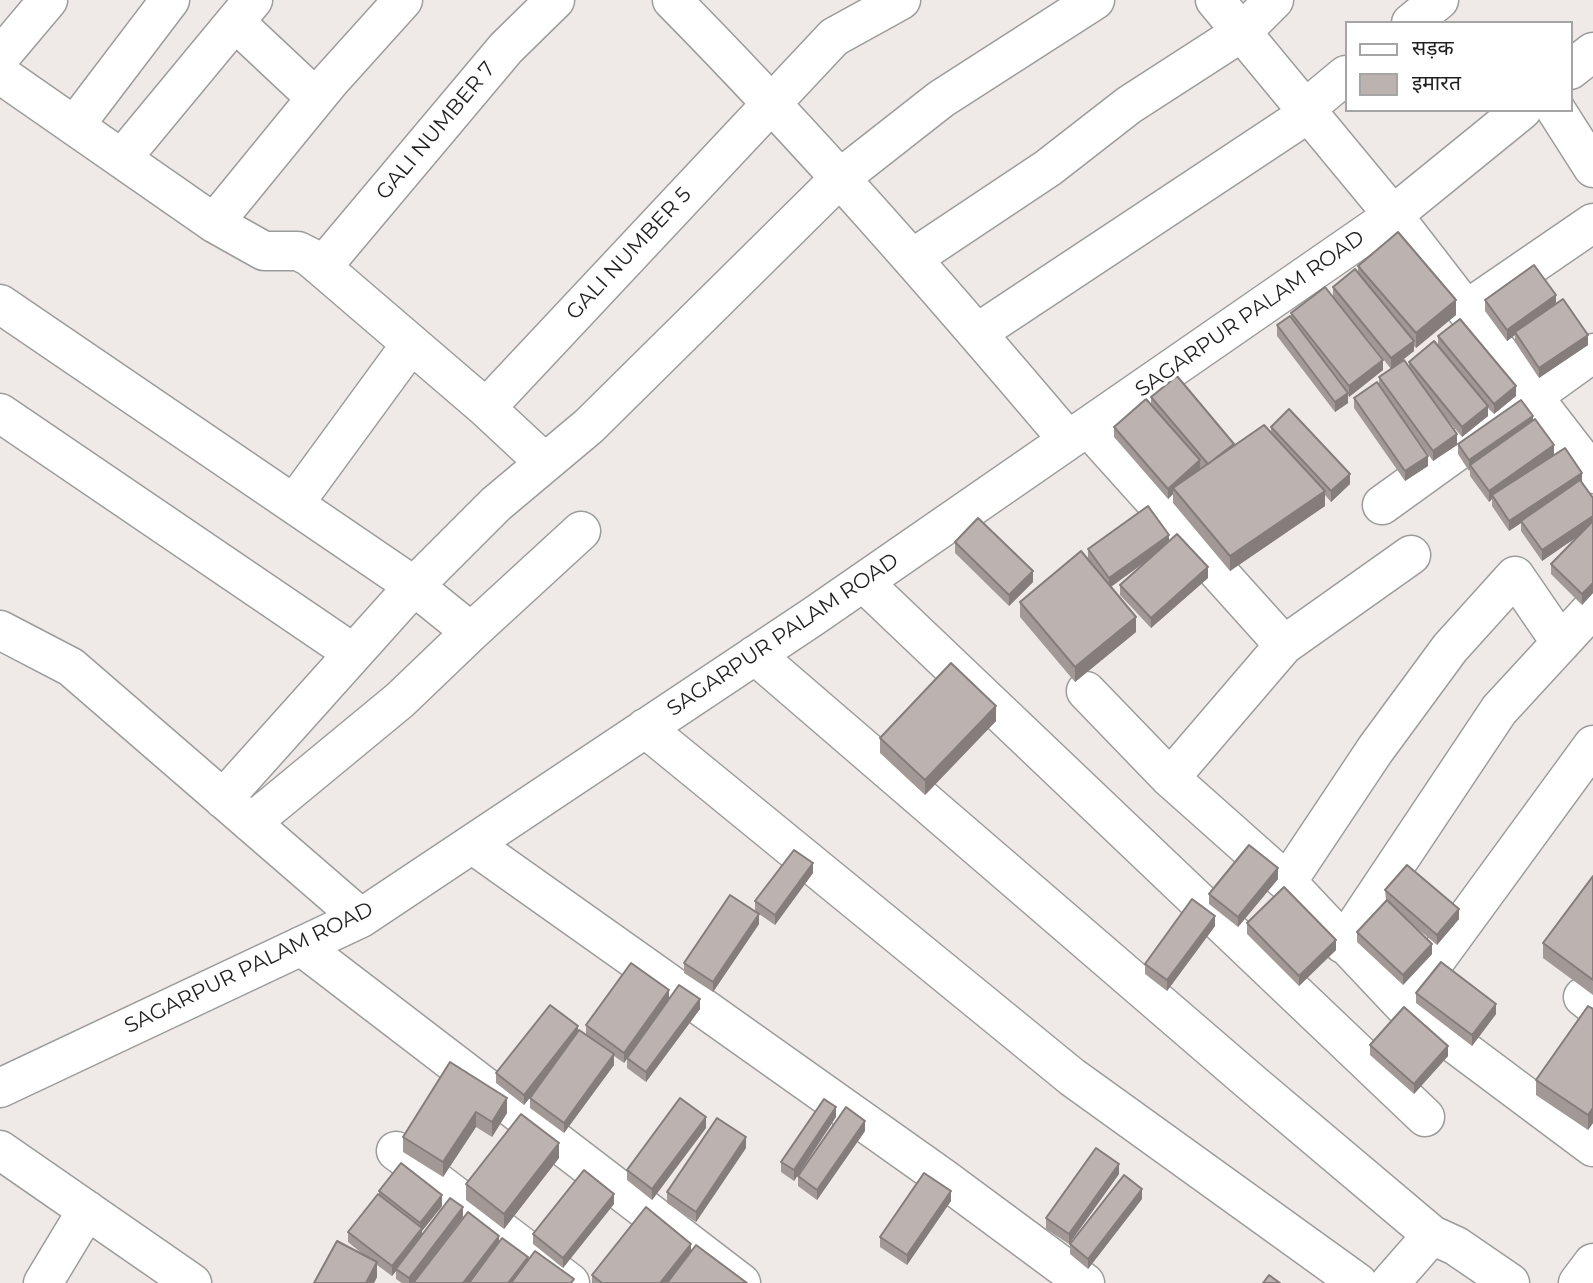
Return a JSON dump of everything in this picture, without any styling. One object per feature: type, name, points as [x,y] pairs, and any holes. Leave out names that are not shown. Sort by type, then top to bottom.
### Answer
[{"type":"street","points":[[0,57],[48,0]]},
{"type":"street","points":[[75,125],[170,0]]},
{"type":"street","points":[[214,223],[316,98],[403,0]]},
{"type":"street","name":"GALI NUMBER 7","points":[[322,267],[506,48],[555,0]]},
{"type":"street","name":"GALI NUMBER 5","points":[[486,408],[834,37],[901,0]]},
{"type":"street","points":[[237,811],[353,653],[414,586],[496,504],[589,426],[839,179],[941,99],[1095,0]]},
{"type":"street","points":[[1215,0],[1393,215],[1593,474]]},
{"type":"street","points":[[913,258],[1048,168],[1129,105],[1242,32],[1274,0]]},
{"type":"street","points":[[1413,21],[1439,0]]},
{"type":"street","points":[[685,4],[977,333],[1284,645]]},
{"type":"street","points":[[123,157],[244,11],[316,98]]},
{"type":"street","points":[[1572,68],[1593,52]]},
{"type":"street","points":[[0,74],[123,157],[214,223],[264,251],[298,251],[322,267],[486,408],[545,463]]},
{"type":"street","points":[[977,333],[1307,111],[1344,77]]},
{"type":"street","name":"SAGARPUR PALAM ROAD","points":[[0,1088],[361,918],[863,582],[1393,215],[1519,112]]},
{"type":"street","points":[[1557,112],[1593,168]]},
{"type":"street","points":[[1466,310],[1593,223]]},
{"type":"street","points":[[0,304],[414,586],[471,632]]},
{"type":"street","points":[[294,504],[411,344]]},
{"type":"street","points":[[1382,505],[1593,353]]},
{"type":"street","points":[[0,413],[353,653]]},
{"type":"street","points":[[237,811],[400,700],[581,531]]},
{"type":"street","points":[[1170,778],[1284,645],[1411,555]]},
{"type":"street","points":[[1287,882],[1375,750],[1450,648],[1515,576],[1561,643]]},
{"type":"street","points":[[863,582],[1425,1117]]},
{"type":"street","points":[[1343,944],[1499,710],[1593,608]]},
{"type":"street","points":[[0,630],[71,667],[361,918]]},
{"type":"street","points":[[755,655],[1432,1235],[1456,1246],[1510,1283]]},
{"type":"street","points":[[1086,691],[1170,778],[1287,882],[1403,1005],[1593,1147]]},
{"type":"street","points":[[645,728],[1072,1077],[1358,1283]]},
{"type":"street","points":[[1403,1005],[1593,745]]},
{"type":"street","points":[[472,844],[932,1170],[1085,1283]]},
{"type":"street","points":[[301,946],[741,1283]]},
{"type":"street","points":[[0,1150],[192,1283]]},
{"type":"street","points":[[396,1151],[570,1283]]},
{"type":"street","points":[[43,1283],[87,1210]]},
{"type":"street","points":[[1390,1283],[1432,1235]]},
{"type":"street","points":[[1578,1283],[1593,1263]]},
{"type":"building","points":[[1398,232],[1456,300],[1416,333],[1358,266]]},
{"type":"building","points":[[1534,265],[1556,295],[1507,330],[1485,300]]},
{"type":"building","points":[[1355,269],[1414,341],[1391,358],[1333,287]]},
{"type":"building","points":[[1325,287],[1383,360],[1349,386],[1291,313]]},
{"type":"building","points":[[1563,299],[1588,335],[1539,368],[1515,332]]},
{"type":"building","points":[[1290,316],[1348,393],[1335,402],[1277,325]]},
{"type":"building","points":[[1460,319],[1516,386],[1494,404],[1438,336]]},
{"type":"building","points":[[1434,341],[1488,406],[1462,427],[1409,362]]},
{"type":"building","points":[[1404,360],[1457,434],[1433,451],[1379,377]]},
{"type":"building","points":[[1177,376],[1234,444],[1208,464],[1151,397]]},
{"type":"building","points":[[1377,382],[1428,456],[1405,471],[1354,398]]},
{"type":"building","points":[[1146,399],[1200,460],[1168,489],[1114,427]]},
{"type":"building","points":[[1521,400],[1533,416],[1469,460],[1458,444]]},
{"type":"building","points":[[1289,409],[1350,474],[1331,491],[1271,427]]},
{"type":"building","points":[[1535,419],[1554,445],[1489,491],[1470,465]]},
{"type":"building","points":[[1264,425],[1325,491],[1230,556],[1173,488]]},
{"type":"building","points":[[1565,448],[1582,473],[1509,521],[1492,495]]},
{"type":"building","points":[[1580,480],[1593,498],[1593,516],[1542,550],[1521,521]]},
{"type":"building","points":[[1148,506],[1169,535],[1109,578],[1088,549]]},
{"type":"building","points":[[978,518],[1033,571],[1009,595],[955,542]]},
{"type":"building","points":[[1593,521],[1593,583],[1582,594],[1551,564]]},
{"type":"building","points":[[1177,534],[1208,567],[1151,618],[1120,585]]},
{"type":"building","points":[[1081,551],[1136,617],[1075,667],[1020,602]]},
{"type":"building","points":[[951,663],[996,706],[925,780],[880,738]]},
{"type":"building","points":[[1249,845],[1278,868],[1238,917],[1209,894]]},
{"type":"building","points":[[794,850],[813,863],[775,915],[755,901]]},
{"type":"building","points":[[1407,865],[1459,909],[1437,935],[1385,890]]},
{"type":"building","points":[[1593,876],[1593,980],[1543,943]]},
{"type":"building","points":[[1284,887],[1336,940],[1299,976],[1247,923]]},
{"type":"building","points":[[730,895],[759,914],[713,982],[684,963]]},
{"type":"building","points":[[1192,899],[1215,916],[1167,980],[1145,964]]},
{"type":"building","points":[[1387,900],[1432,944],[1403,975],[1357,932]]},
{"type":"building","points":[[1441,962],[1496,1004],[1472,1035],[1416,993]]},
{"type":"building","points":[[631,963],[669,990],[624,1053],[586,1025]]},
{"type":"building","points":[[679,985],[700,999],[646,1072],[627,1058]]},
{"type":"building","points":[[550,1005],[578,1026],[524,1095],[496,1073]]},
{"type":"building","points":[[1588,1006],[1593,1009],[1593,1108],[1588,1115],[1536,1080]]},
{"type":"building","points":[[1404,1007],[1448,1046],[1414,1084],[1370,1045]]},
{"type":"building","points":[[579,1030],[614,1054],[564,1123],[530,1098]]},
{"type":"building","points":[[450,1062],[507,1098],[492,1122],[476,1112],[443,1162],[403,1137]]},
{"type":"building","points":[[680,1098],[706,1117],[652,1189],[627,1170]]},
{"type":"building","points":[[824,1099],[836,1107],[794,1170],[781,1162]]},
{"type":"building","points":[[846,1107],[865,1121],[817,1190],[798,1176]]},
{"type":"building","points":[[521,1114],[559,1143],[504,1214],[466,1184]]},
{"type":"building","points":[[717,1118],[746,1137],[696,1212],[667,1192]]},
{"type":"building","points":[[1096,1148],[1119,1164],[1069,1234],[1046,1218]]},
{"type":"building","points":[[401,1163],[442,1195],[420,1223],[379,1191]]},
{"type":"building","points":[[584,1170],[614,1194],[563,1258],[533,1234]]},
{"type":"building","points":[[924,1173],[951,1191],[907,1255],[880,1237]]},
{"type":"building","points":[[1124,1175],[1142,1189],[1088,1259],[1070,1244]]},
{"type":"building","points":[[378,1194],[422,1228],[392,1266],[348,1232]]},
{"type":"building","points":[[450,1198],[463,1207],[409,1278],[396,1269]]},
{"type":"building","points":[[646,1207],[691,1244],[660,1283],[602,1283],[592,1275]]},
{"type":"building","points":[[468,1212],[499,1236],[463,1283],[414,1282]]},
{"type":"building","points":[[502,1238],[528,1257],[508,1283],[469,1283]]},
{"type":"building","points":[[337,1241],[377,1262],[366,1283],[314,1283]]},
{"type":"building","points":[[696,1245],[747,1283],[667,1283]]},
{"type":"building","points":[[535,1251],[574,1279],[571,1283],[511,1283]]},
{"type":"building","points":[[1269,1275],[1280,1283],[1263,1283]]}]
